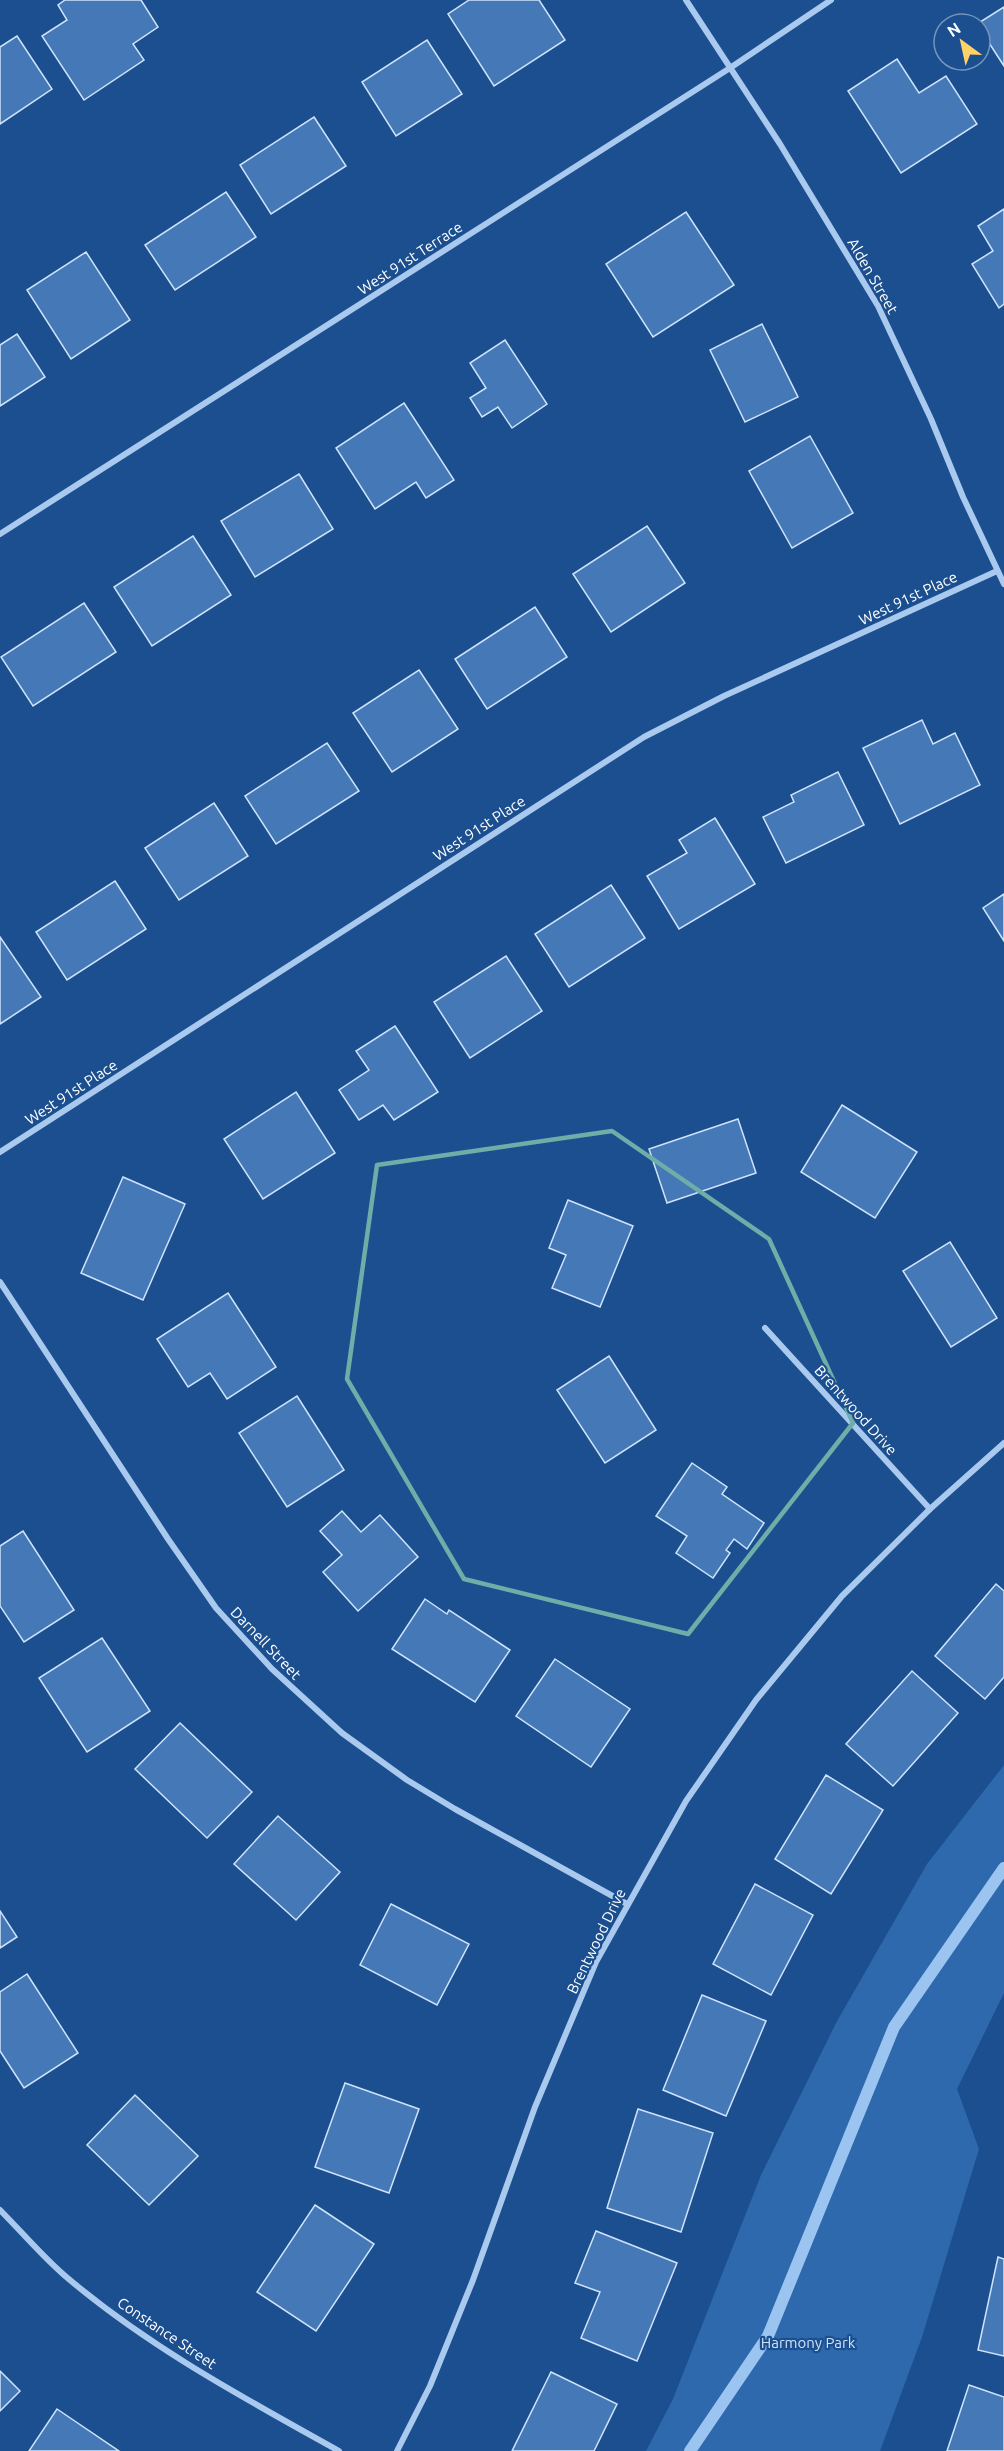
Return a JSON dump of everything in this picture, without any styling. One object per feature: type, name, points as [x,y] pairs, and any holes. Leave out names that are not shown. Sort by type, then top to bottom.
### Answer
[{"type":"street","name":"Alden Street","points":[[686,0],[780,144],[878,306],[932,419],[963,497],[1004,584]]},
{"type":"street","name":"West 91st Terrace","points":[[0,534],[730,68],[831,0]]},
{"type":"street","name":"West 91st Place","points":[[0,1152],[644,737],[724,696],[998,571]]},
{"type":"street","name":"Darnell Street","points":[[0,1282],[216,1608],[272,1669],[342,1733],[408,1780],[455,1809],[627,1904]]},
{"type":"street","name":"Brentwood Drive","points":[[765,1328],[930,1509]]},
{"type":"street","name":"Brentwood Drive","points":[[398,2451],[435,2376],[473,2280],[536,2107],[591,1972],[686,1801],[756,1700],[842,1596],[930,1509],[1004,1443]]},
{"type":"street","name":"Constance Street","points":[[0,2210],[64,2274],[154,2343],[232,2391],[339,2451]]},
{"type":"highlighted area","points":[[612,1131],[769,1239],[853,1423],[688,1634],[464,1579],[347,1379],[377,1165]]},
{"type":"green space","name":"Harmony Park","points":[[1004,1765],[1004,1993],[957,2089],[979,2149],[922,2337],[880,2451],[646,2451],[673,2399],[761,2175],[836,2023],[927,1864]]},
{"type":"building","points":[[65,0],[141,0],[158,27],[133,44],[144,60],[84,100],[42,36],[67,20],[58,5]]},
{"type":"building","points":[[469,0],[539,0],[565,40],[494,86],[448,14]]},
{"type":"building","points":[[1004,7],[1004,66],[992,48],[992,15]]},
{"type":"building","points":[[17,36],[52,89],[0,124],[0,47]]},
{"type":"building","points":[[427,40],[462,94],[396,136],[362,82]]},
{"type":"building","points":[[897,59],[919,93],[946,76],[977,124],[901,173],[848,91]]},
{"type":"building","points":[[314,117],[346,166],[271,214],[240,165]]},
{"type":"building","points":[[226,192],[256,237],[175,290],[145,245]]},
{"type":"building","points":[[1004,209],[1004,304],[999,308],[972,264],[993,251],[978,226]]},
{"type":"building","points":[[686,212],[734,285],[653,337],[606,264]]},
{"type":"building","points":[[86,252],[130,320],[71,359],[27,290]]},
{"type":"building","points":[[762,324],[798,397],[745,422],[710,350]]},
{"type":"building","points":[[17,334],[45,377],[0,406],[0,345]]},
{"type":"building","points":[[505,340],[547,404],[512,428],[498,407],[482,417],[470,398],[486,388],[470,363]]},
{"type":"building","points":[[404,403],[454,480],[426,498],[416,482],[375,509],[336,448]]},
{"type":"building","points":[[810,436],[853,513],[792,548],[749,471]]},
{"type":"building","points":[[299,474],[333,529],[255,577],[221,521]]},
{"type":"building","points":[[647,526],[685,583],[611,632],[573,574]]},
{"type":"building","points":[[193,536],[231,595],[152,646],[114,587]]},
{"type":"building","points":[[84,603],[116,652],[33,706],[1,657]]},
{"type":"building","points":[[535,607],[567,657],[487,709],[455,659]]},
{"type":"building","points":[[419,670],[458,729],[392,772],[353,713]]},
{"type":"building","points":[[922,720],[933,744],[955,733],[980,785],[900,824],[863,748]]},
{"type":"building","points":[[327,743],[359,791],[276,844],[245,796]]},
{"type":"building","points":[[838,772],[864,825],[786,863],[763,817],[794,802],[791,795]]},
{"type":"building","points":[[214,803],[248,856],[179,900],[145,848]]},
{"type":"building","points":[[715,818],[755,884],[679,929],[647,876],[687,853],[679,840]]},
{"type":"building","points":[[115,881],[146,929],[67,980],[36,932]]},
{"type":"building","points":[[611,885],[645,938],[569,987],[535,934]]},
{"type":"building","points":[[1004,894],[1004,941],[983,908]]},
{"type":"building","points":[[0,937],[41,997],[0,1024]]},
{"type":"building","points":[[506,956],[542,1011],[470,1058],[434,1002]]},
{"type":"building","points":[[395,1026],[438,1092],[394,1120],[383,1105],[359,1120],[339,1090],[369,1070],[356,1051]]},
{"type":"building","points":[[296,1092],[335,1153],[263,1199],[224,1139]]},
{"type":"building","points":[[842,1105],[917,1152],[875,1218],[801,1172]]},
{"type":"building","points":[[738,1119],[756,1173],[667,1203],[649,1149]]},
{"type":"building","points":[[123,1177],[185,1204],[143,1300],[81,1273]]},
{"type":"building","points":[[568,1200],[633,1226],[600,1307],[552,1288],[566,1255],[549,1248]]},
{"type":"building","points":[[950,1242],[997,1318],[951,1347],[903,1271]]},
{"type":"building","points":[[228,1293],[276,1367],[227,1399],[210,1373],[188,1387],[157,1339]]},
{"type":"building","points":[[609,1356],[656,1430],[605,1463],[557,1390]]},
{"type":"building","points":[[297,1396],[344,1470],[287,1507],[239,1433]]},
{"type":"building","points":[[692,1463],[727,1487],[722,1494],[764,1523],[747,1549],[734,1539],[726,1550],[730,1553],[713,1578],[676,1553],[687,1536],[656,1516]]},
{"type":"building","points":[[342,1511],[361,1532],[380,1515],[418,1557],[358,1611],[323,1572],[342,1555],[320,1531]]},
{"type":"building","points":[[23,1531],[74,1610],[24,1642],[0,1606],[0,1546]]},
{"type":"building","points":[[996,1584],[1004,1591],[1004,1677],[985,1699],[935,1656]]},
{"type":"building","points":[[425,1599],[447,1614],[449,1610],[510,1650],[475,1702],[392,1649]]},
{"type":"building","points":[[102,1638],[150,1711],[87,1752],[39,1678]]},
{"type":"building","points":[[555,1659],[630,1709],[591,1767],[516,1716]]},
{"type":"building","points":[[912,1671],[958,1713],[893,1786],[846,1744]]},
{"type":"building","points":[[180,1723],[252,1792],[207,1838],[135,1769]]},
{"type":"building","points":[[826,1775],[883,1810],[831,1894],[775,1859]]},
{"type":"building","points":[[278,1816],[340,1872],[296,1920],[234,1864]]},
{"type":"building","points":[[755,1884],[813,1915],[771,1995],[713,1964]]},
{"type":"building","points":[[391,1904],[469,1944],[437,2005],[360,1965]]},
{"type":"building","points":[[0,1911],[17,1937],[0,1948]]},
{"type":"building","points":[[27,1974],[78,2053],[24,2088],[0,2051],[0,1992]]},
{"type":"building","points":[[702,1995],[766,2021],[726,2116],[663,2090]]},
{"type":"building","points":[[345,2083],[419,2109],[389,2193],[315,2167]]},
{"type":"building","points":[[135,2095],[198,2156],[149,2205],[87,2145]]},
{"type":"building","points":[[638,2109],[713,2133],[681,2232],[607,2208]]},
{"type":"building","points":[[315,2205],[374,2244],[316,2331],[257,2292]]},
{"type":"building","points":[[596,2231],[677,2263],[637,2361],[581,2338],[600,2292],[575,2283]]},
{"type":"building","points":[[998,2257],[1004,2259],[1004,2356],[978,2350]]},
{"type":"building","points":[[0,2371],[20,2391],[0,2411]]},
{"type":"building","points":[[551,2372],[617,2404],[594,2451],[512,2451]]},
{"type":"building","points":[[969,2385],[1004,2397],[1004,2451],[947,2451]]},
{"type":"building","points":[[57,2409],[119,2451],[29,2451]]},
{"type":"waterway","points":[[690,2451],[768,2336],[894,2027],[1004,1868]]}]
